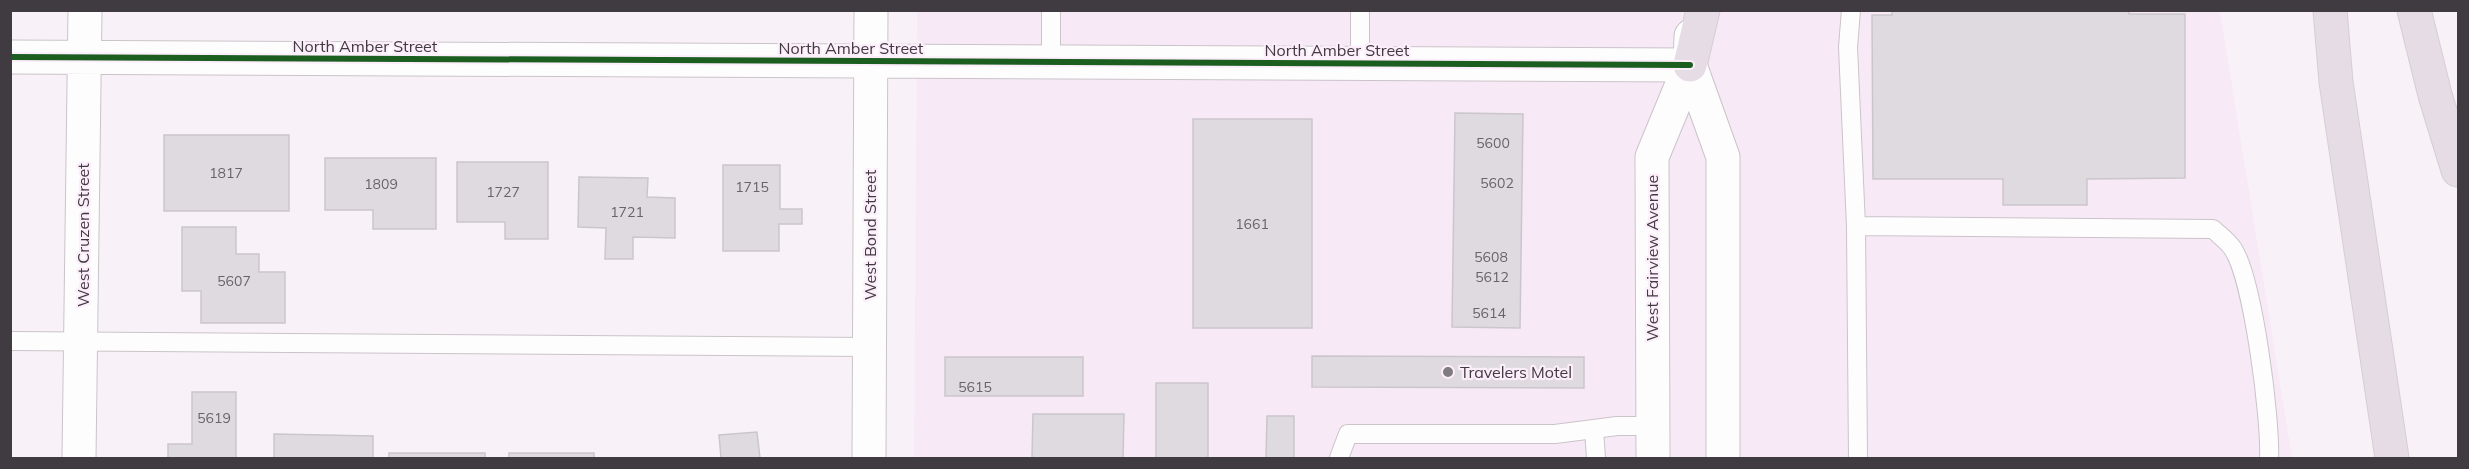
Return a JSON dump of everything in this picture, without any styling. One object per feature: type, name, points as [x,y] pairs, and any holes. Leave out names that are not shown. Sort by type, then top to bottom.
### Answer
[{"type":"highway","points":[[1690,65],[1703,10]]},
{"type":"highway","points":[[2330,10],[2337,82],[2392,459]]},
{"type":"highway","points":[[2414,10],[2435,95],[2458,170]]},
{"type":"street","name":"West Cruzen Street","points":[[79,459],[85,10]]},
{"type":"street","name":"West Bond Street","points":[[869,459],[871,10]]},
{"type":"street","name":"West Fairview Avenue","points":[[1691,10],[1690,65],[1723,157],[1723,459]]},
{"type":"street","name":"North Amber Street","points":[[10,57],[1690,65]]},
{"type":"street","name":"West Fairview Avenue","points":[[1653,459],[1652,157],[1690,65]]},
{"type":"lane","points":[[1051,10],[1051,62]]},
{"type":"lane","points":[[1360,10],[1360,64]]},
{"type":"lane","points":[[1851,10],[1848,47],[1856,226],[1858,459]]},
{"type":"lane","points":[[1856,226],[2213,229],[2233,249],[2249,293],[2270,432],[2269,459]]},
{"type":"lane","points":[[10,341],[870,347]]},
{"type":"lane","points":[[1339,459],[1348,434],[1555,434],[1594,429],[1653,426]]},
{"type":"lane","points":[[1594,429],[1596,459]]},
{"type":"shaded area","points":[[917,11],[2220,11],[2292,458],[914,458]]},
{"type":"building","points":[[1892,10],[2129,10],[2129,14],[2185,14],[2185,178],[2087,179],[2087,205],[2003,205],[2003,179],[1873,179],[1872,15],[1892,15]]},
{"type":"building","points":[[1455,113],[1523,114],[1520,328],[1452,327]]},
{"type":"building","points":[[1193,119],[1312,119],[1312,328],[1193,328]]},
{"type":"building","points":[[164,135],[289,135],[289,211],[164,211]]},
{"type":"building","points":[[325,158],[436,158],[436,229],[373,229],[373,210],[325,210]]},
{"type":"building","points":[[457,162],[548,162],[548,239],[505,239],[505,222],[457,222]]},
{"type":"building","points":[[723,165],[780,165],[780,209],[802,209],[802,224],[779,224],[779,251],[723,251]]},
{"type":"building","points":[[579,177],[648,178],[647,197],[675,198],[675,238],[633,237],[633,259],[605,259],[606,228],[578,227]]},
{"type":"building","points":[[182,227],[236,227],[236,254],[259,254],[259,272],[285,272],[285,323],[201,323],[201,291],[182,291]]},
{"type":"building","name":"Travelers Motel","points":[[1312,356],[1584,357],[1584,388],[1312,387]]},
{"type":"building","points":[[945,357],[1083,357],[1083,396],[945,396]]},
{"type":"building","points":[[1156,383],[1208,383],[1208,458],[1156,458]]},
{"type":"building","points":[[192,392],[236,392],[236,458],[168,458],[168,444],[192,444]]},
{"type":"building","points":[[1033,414],[1124,414],[1123,458],[1032,458]]},
{"type":"building","points":[[1267,416],[1294,416],[1294,458],[1266,458]]},
{"type":"building","points":[[757,432],[760,458],[721,458],[719,435]]},
{"type":"building","points":[[274,434],[373,436],[373,458],[274,458]]},
{"type":"building","points":[[389,453],[485,453],[485,458],[389,458]]},
{"type":"building","points":[[509,453],[594,453],[594,458],[509,458]]},
{"type":"cycle path","points":[[10,57],[1690,65]]},
{"type":"place","name":"Travelers Motel","points":[[1448,372]]}]
